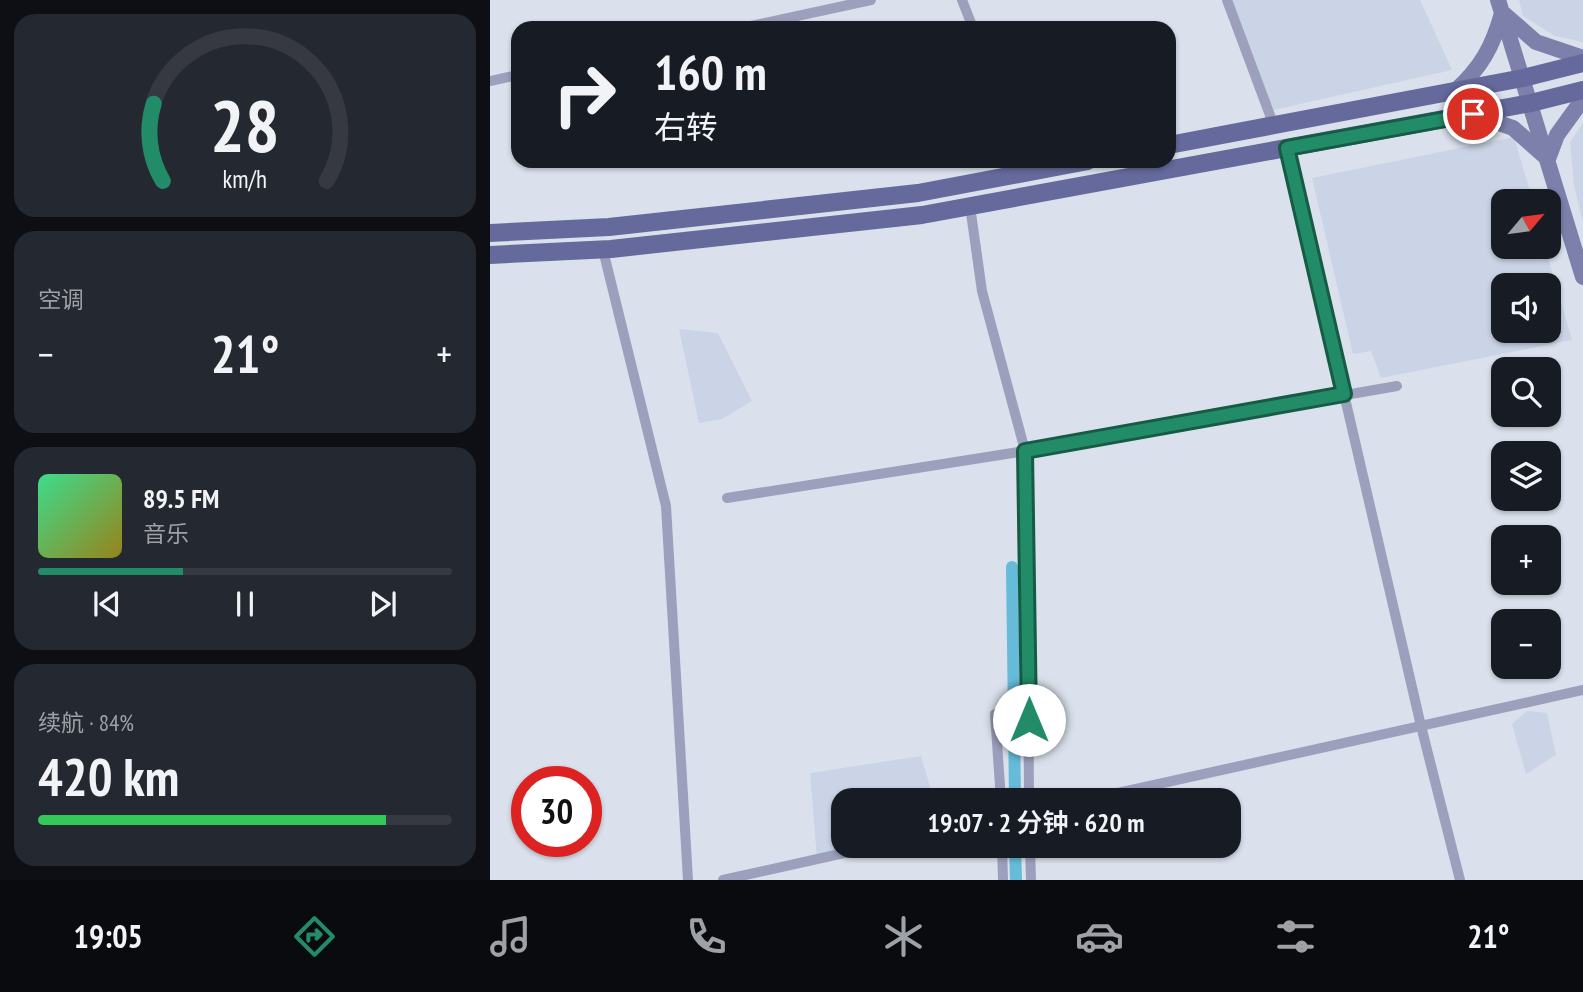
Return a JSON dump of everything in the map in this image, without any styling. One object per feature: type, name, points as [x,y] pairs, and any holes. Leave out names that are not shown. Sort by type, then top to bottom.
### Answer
[{"type":"main road","points":[[1455,91],[1482,64],[1493,46],[1500,6]]},
{"type":"main road","points":[[1500,6],[1536,42],[1583,58]]},
{"type":"main road","points":[[1500,6],[1583,277]]},
{"type":"main road","points":[[1176,144],[1523,78],[1583,63]]},
{"type":"main road","points":[[490,255],[603,250],[922,215],[1473,114],[1583,90]]},
{"type":"main road","points":[[1548,159],[1557,135],[1583,99]]},
{"type":"main road","points":[[1473,114],[1513,128],[1548,159]]},
{"type":"main road","points":[[490,233],[609,227],[918,194],[1021,168]]},
{"type":"street","points":[[774,21],[871,0]]},
{"type":"street","points":[[962,0],[970,21]]},
{"type":"street","points":[[1227,0],[1274,125]]},
{"type":"street","points":[[490,81],[511,76]]},
{"type":"street","points":[[1287,148],[1421,726],[1460,880]]},
{"type":"street","points":[[970,206],[982,291],[1025,451],[1029,788]]},
{"type":"street","points":[[603,250],[666,506],[688,880]]},
{"type":"street","points":[[727,498],[1025,451],[1397,386]]},
{"type":"street","points":[[1140,788],[1583,690]]},
{"type":"street","points":[[995,714],[1000,788]]},
{"type":"street","points":[[723,880],[831,856]]},
{"type":"street","points":[[1002,858],[1003,880]]},
{"type":"street","points":[[1030,858],[1031,880]]},
{"type":"shaded area","points":[[1227,0],[1420,0],[1452,70],[1269,111]]},
{"type":"shaded area","points":[[1519,0],[1583,0],[1583,42],[1555,36],[1523,16]]},
{"type":"shaded area","points":[[1583,123],[1583,223],[1574,185],[1570,142]]},
{"type":"shaded area","points":[[1514,137],[1529,189],[1491,189],[1491,259],[1548,259],[1553,273],[1491,273],[1491,343],[1557,343],[1381,378],[1371,351],[1353,354],[1312,178]]},
{"type":"shaded area","points":[[1561,302],[1572,340],[1561,342]]},
{"type":"shaded area","points":[[679,329],[718,333],[752,401],[722,419],[699,423]]},
{"type":"shaded area","points":[[1527,711],[1547,713],[1556,755],[1526,774],[1512,724]]},
{"type":"shaded area","points":[[921,756],[930,788],[831,788],[831,856],[817,859],[810,773]]},
{"type":"waterway","points":[[1012,567],[1015,788]]},
{"type":"waterway","points":[[1015,858],[1016,880]]},
{"type":"route","points":[[1029,720],[1025,451],[1344,394],[1287,148],[1473,114]]}]
